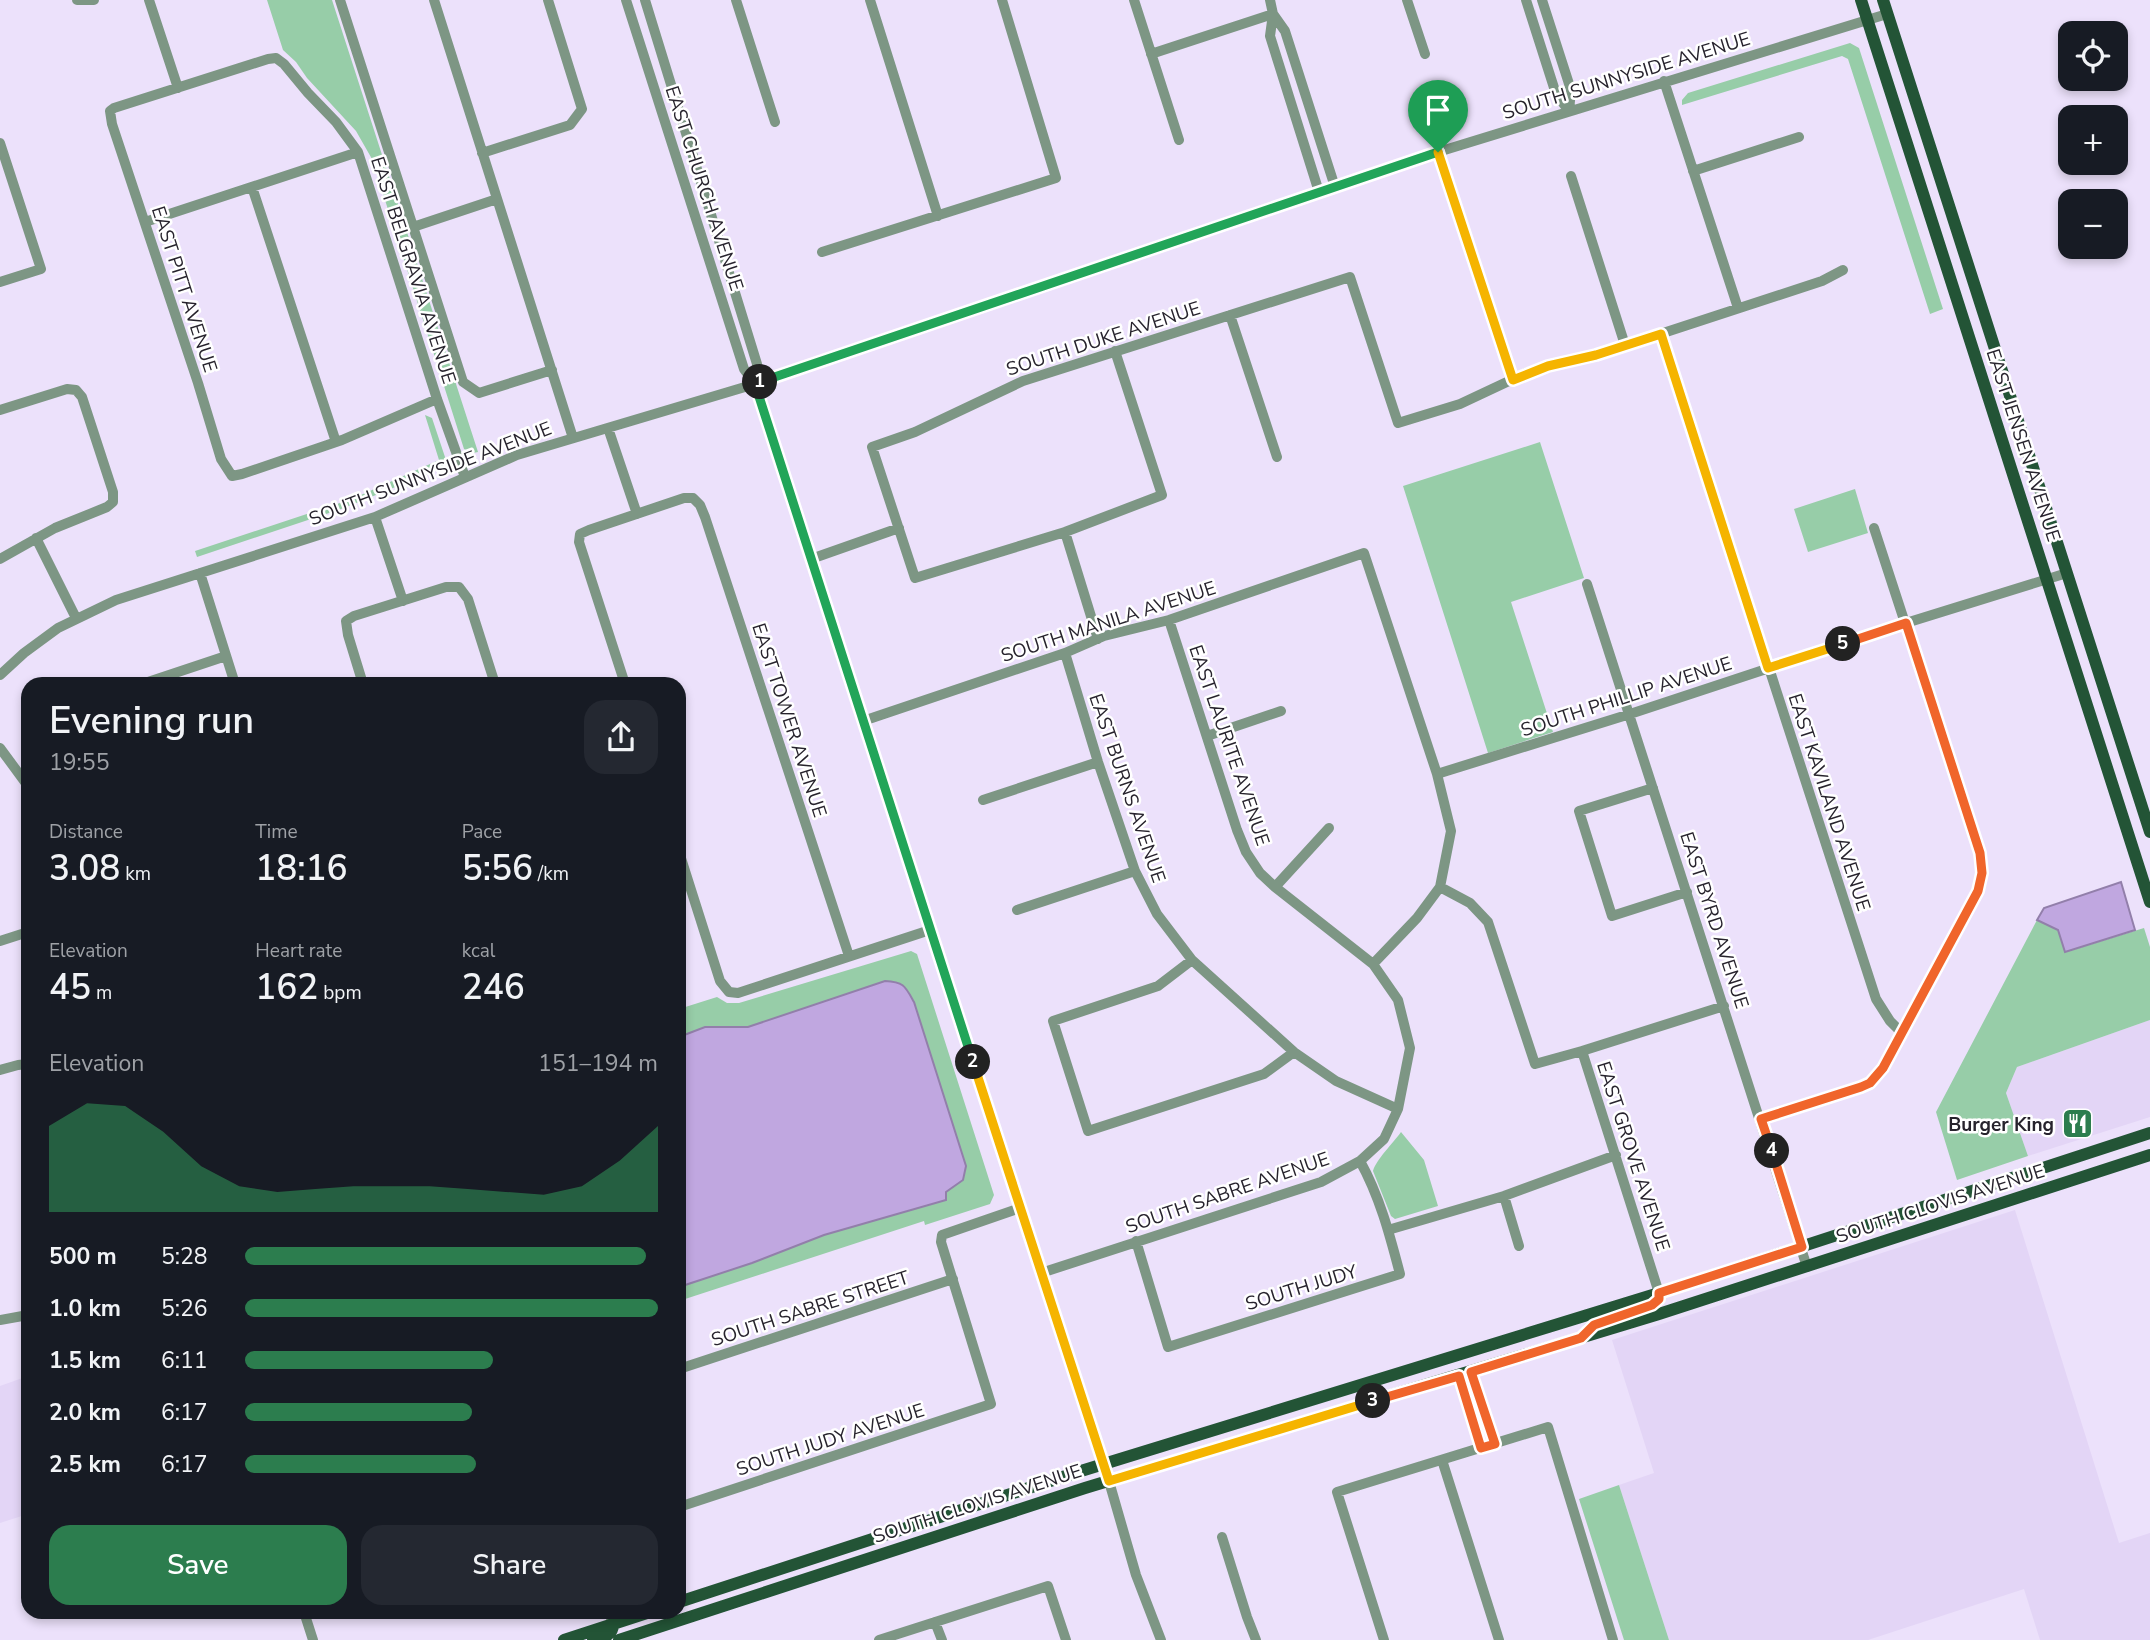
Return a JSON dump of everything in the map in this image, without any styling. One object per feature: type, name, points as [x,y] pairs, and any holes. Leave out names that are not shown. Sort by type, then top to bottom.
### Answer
[{"type":"main road","name":"EAST JENSEN AVENUE","points":[[1861,0],[2150,902]]},
{"type":"main road","name":"EAST JENSEN AVENUE","points":[[1882,0],[2150,832]]},
{"type":"main road","name":"SOUTH CLOVIS AVENUE","points":[[686,1600],[1104,1464],[1659,1293],[2150,1133]]},
{"type":"main road","name":"SOUTH CLOVIS AVENUE","points":[[686,1618],[1109,1481],[1807,1267],[2150,1155]]},
{"type":"main road","points":[[1581,1338],[1594,1325],[1652,1305],[1659,1299],[1659,1293]]},
{"type":"main road","points":[[564,1640],[609,1619]]},
{"type":"main road","points":[[593,1640],[610,1634],[613,1629],[611,1619]]},
{"type":"main road","name":"SOUTH CLOVIS AVENUE","points":[[619,1640],[684,1619]]},
{"type":"street","points":[[77,0],[94,0]]},
{"type":"street","points":[[149,0],[178,88]]},
{"type":"street","points":[[340,0],[463,383],[479,393],[552,370]]},
{"type":"street","points":[[434,0],[573,438]]},
{"type":"street","points":[[482,153],[570,125],[582,109],[548,0]]},
{"type":"street","name":"EAST CHURCH AVENUE","points":[[626,0],[744,369],[755,384],[1104,1464],[1136,1575],[1161,1640]]},
{"type":"street","name":"EAST CHURCH AVENUE","points":[[645,0],[757,364],[755,384]]},
{"type":"street","points":[[736,0],[775,122]]},
{"type":"street","points":[[870,0],[938,216]]},
{"type":"street","points":[[822,252],[1056,178],[1002,0]]},
{"type":"street","points":[[1134,0],[1178,140]]},
{"type":"street","points":[[1270,0],[1273,14],[1270,36],[1319,192]]},
{"type":"street","points":[[1407,0],[1425,54]]},
{"type":"street","points":[[1526,0],[1556,94],[1569,111]]},
{"type":"street","points":[[1542,0],[1571,90],[1569,111]]},
{"type":"street","points":[[1151,54],[1273,14]]},
{"type":"street","points":[[1273,14],[1285,31],[1335,187]]},
{"type":"street","name":"SOUTH SUNNYSIDE AVENUE","points":[[0,675],[58,628],[116,600],[375,517],[517,455],[755,384],[1438,152],[1887,14]]},
{"type":"street","name":"EAST BELGRAVIA AVENUE","points":[[178,88],[276,58],[348,136],[358,152],[437,399],[465,477]]},
{"type":"street","points":[[1664,81],[1738,308]]},
{"type":"street","name":"EAST PITT AVENUE","points":[[178,88],[110,111],[221,459],[232,476],[336,442]]},
{"type":"street","points":[[1693,171],[1799,137]]},
{"type":"street","points":[[0,143],[41,269],[0,282]]},
{"type":"street","points":[[145,222],[358,152]]},
{"type":"street","points":[[1438,152],[1513,380],[1548,366],[1596,355],[1822,281],[1843,270]]},
{"type":"street","points":[[1571,176],[1625,345]]},
{"type":"street","points":[[253,187],[336,442],[437,399]]},
{"type":"street","points":[[413,227],[497,199]]},
{"type":"street","name":"SOUTH DUKE AVENUE","points":[[899,528],[872,447],[915,432],[1023,380],[1350,277],[1398,423],[1460,404],[1513,380]]},
{"type":"street","points":[[1230,315],[1277,457]]},
{"type":"street","name":"EAST KAVILAND AVENUE","points":[[1661,334],[1876,999],[1890,1021],[1903,1034]]},
{"type":"street","points":[[811,559],[899,528],[915,578],[1065,532],[1162,495],[1115,351]]},
{"type":"street","points":[[0,410],[67,389],[76,390],[82,397],[113,492],[113,502],[107,508],[55,528],[0,559]]},
{"type":"street","points":[[608,428],[637,514],[580,534],[579,542],[623,677]]},
{"type":"street","name":"EAST TOWER AVENUE","points":[[637,514],[684,498],[693,498],[700,505],[849,956]]},
{"type":"street","points":[[375,517],[403,601]]},
{"type":"street","points":[[1761,1119],[1870,1083],[1883,1068],[1903,1034],[1978,891],[1982,873],[1980,853],[1874,528]]},
{"type":"street","points":[[1065,532],[1098,639]]},
{"type":"street","points":[[36,538],[76,618]]},
{"type":"street","name":"SOUTH MANILA AVENUE","points":[[863,721],[1065,653],[1098,639],[1169,620],[1364,553],[1437,774]]},
{"type":"street","points":[[200,573],[233,677]]},
{"type":"street","name":"SOUTH PHILLIP AVENUE","points":[[1437,774],[2067,573]]},
{"type":"street","name":"EAST BYRD AVENUE","points":[[1587,584],[1807,1267]]},
{"type":"street","points":[[361,677],[346,621],[446,586],[459,587],[468,600],[493,677]]},
{"type":"street","name":"EAST LAURITE AVENUE","points":[[1169,620],[1246,852],[1260,873],[1275,887],[1373,964],[1398,1000],[1410,1048],[1398,1109]]},
{"type":"street","name":"EAST BURNS AVENUE","points":[[1065,653],[1135,871],[1157,914],[1192,960],[1294,1052],[1336,1081],[1398,1109]]},
{"type":"street","points":[[163,677],[226,656]]},
{"type":"street","points":[[1207,736],[1281,711]]},
{"type":"street","points":[[0,748],[21,776]]},
{"type":"street","points":[[983,800],[1098,762]]},
{"type":"street","points":[[1373,964],[1417,918],[1440,887],[1451,831],[1437,774]]},
{"type":"street","points":[[1653,788],[1579,811],[1612,916],[1687,892]]},
{"type":"street","points":[[1275,887],[1329,828]]},
{"type":"street","points":[[1017,910],[1135,871]]},
{"type":"street","points":[[686,874],[720,981],[729,992],[738,993],[930,930]]},
{"type":"street","name":"EAST GROVE AVENUE","points":[[1440,887],[1470,903],[1488,922],[1535,1064],[1582,1051],[1659,1293]]},
{"type":"street","points":[[0,941],[21,934]]},
{"type":"street","points":[[1192,960],[1158,986],[1053,1021],[1088,1131],[1264,1074],[1294,1052]]},
{"type":"street","points":[[1582,1051],[1724,1006]]},
{"type":"street","points":[[0,1070],[21,1065]]},
{"type":"street","name":"SOUTH SABRE AVENUE","points":[[1041,1273],[1321,1182],[1360,1161],[1384,1139],[1398,1109]]},
{"type":"street","points":[[1360,1161],[1371,1181],[1388,1230],[1504,1196],[1616,1155]]},
{"type":"street","points":[[1504,1196],[1519,1246]]},
{"type":"street","points":[[953,1279],[941,1242],[942,1235],[1020,1208]]},
{"type":"street","name":"SOUTH JUDY","points":[[1136,1241],[1168,1347],[1400,1274],[1388,1230]]},
{"type":"street","name":"SOUTH SABRE STREET","points":[[686,1367],[953,1279]]},
{"type":"street","name":"SOUTH JUDY AVENUE","points":[[686,1505],[992,1404],[953,1279]]},
{"type":"street","points":[[0,1320],[21,1316]]},
{"type":"street","points":[[1465,1374],[1495,1444]]},
{"type":"street","points":[[1465,1374],[1481,1448]]},
{"type":"street","points":[[1384,1640],[1337,1492],[1548,1427],[1613,1640]]},
{"type":"street","points":[[1442,1460],[1499,1640]]},
{"type":"street","points":[[1222,1537],[1256,1640]]},
{"type":"street","points":[[879,1640],[1048,1586],[1066,1640]]},
{"type":"street","points":[[306,1619],[313,1640]]},
{"type":"street","points":[[936,1622],[942,1640]]},
{"type":"shaded area","points":[[2121,882],[2135,930],[2065,952],[2058,930],[2037,920],[2044,908]]},
{"type":"shaded area","points":[[885,981],[903,986],[914,1002],[966,1166],[963,1180],[946,1192],[946,1200],[824,1235],[686,1285],[686,1034],[705,1027],[748,1027]]},
{"type":"shaded area","points":[[2150,1020],[2150,1117],[2028,1156],[2006,1093],[2017,1067]]},
{"type":"shaded area","points":[[2015,1210],[2119,1543],[2150,1533],[2150,1640],[2040,1640],[2024,1589],[1868,1640],[1669,1640],[1619,1485],[1654,1473],[1612,1340]]},
{"type":"shaded area","points":[[21,1378],[21,1516],[0,1523],[0,1386]]},
{"type":"green space","points":[[267,0],[332,0],[478,452],[464,449],[372,159],[356,131],[283,50]]},
{"type":"green space","points":[[1850,43],[1859,48],[1943,309],[1930,314],[1848,59],[1842,56],[1682,105],[1682,100],[1688,93]]},
{"type":"green space","points":[[425,415],[432,418],[446,460],[442,468],[344,508],[197,557],[195,551],[352,499],[439,460]]},
{"type":"green space","points":[[1540,442],[1584,578],[1511,602],[1553,732],[1488,753],[1403,486]]},
{"type":"green space","points":[[1855,489],[1868,533],[1808,552],[1794,509]]},
{"type":"green space","points":[[2037,920],[2058,930],[2066,952],[2144,928],[2150,947],[2150,1020],[2017,1067],[2006,1093],[2028,1156],[1957,1180],[1936,1112]]},
{"type":"green space","points":[[911,951],[917,954],[994,1195],[990,1204],[925,1225],[924,1221],[686,1299],[686,1007],[717,997],[727,1003],[739,1003]]},
{"type":"green space","points":[[1401,1132],[1424,1160],[1438,1206],[1395,1219],[1391,1216],[1373,1171]]},
{"type":"green space","points":[[1619,1485],[1669,1640],[1624,1640],[1579,1499]]},
{"type":"place","name":"Burger King","points":[[2077,1124]]},
{"type":"route","points":[[1438,152],[1513,380],[1548,366],[1596,355],[1661,334],[1768,668],[1906,623],[1980,853],[1982,873],[1978,891],[1903,1034],[1883,1068],[1870,1083],[1761,1119],[1802,1247],[1659,1293],[1659,1299],[1652,1305],[1594,1325],[1581,1338],[1471,1372],[1495,1444],[1481,1448],[1459,1376],[1109,1481],[755,384],[1438,152]]}]
